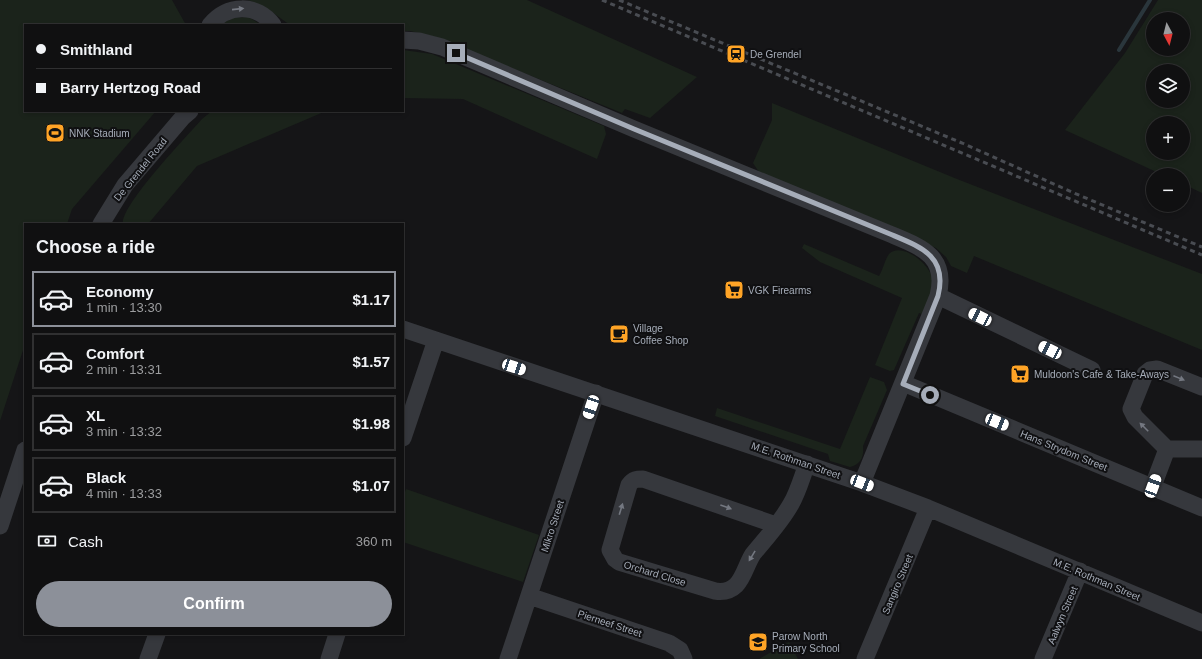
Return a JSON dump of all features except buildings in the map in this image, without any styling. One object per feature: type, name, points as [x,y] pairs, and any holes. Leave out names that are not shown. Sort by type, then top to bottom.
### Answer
[{"type":"street","points":[[211,24],[216,18],[225,12],[236,8],[248,8],[259,12],[272,24]]},
{"type":"street","points":[[404,40],[419,40],[442,47],[919,246],[932,256],[940,270],[941,283],[938,296],[862,483]]},
{"type":"street","name":"De Grendel Road","points":[[102,223],[125,185],[186,113]]},
{"type":"street","points":[[938,296],[1092,370]]},
{"type":"street","name":"M.E. Rothman Street","points":[[404,329],[862,483],[928,508],[1202,623]]},
{"type":"street","points":[[404,435],[436,340]]},
{"type":"street","points":[[1202,387],[1157,368],[1150,370],[1145,374],[1133,404],[1132,413],[1167,449],[1202,449]]},
{"type":"street","name":"Hans Strydom Street","points":[[903,384],[1153,486],[1202,508]]},
{"type":"street","name":"Mikro Street","points":[[508,659],[596,393]]},
{"type":"street","points":[[1153,486],[1167,449]]},
{"type":"street","points":[[0,526],[24,453]]},
{"type":"street","name":"Orchard Close","points":[[776,525],[678,489],[643,479],[638,479],[631,482],[629,485],[610,550],[618,562],[715,591],[725,591],[734,586],[743,578],[751,557],[776,525],[792,503],[807,464]]},
{"type":"street","name":"Sangiro Street","points":[[865,659],[928,508]]},
{"type":"street","name":"Aalwyn Street","points":[[1043,659],[1080,571]]},
{"type":"street","name":"Pierneef Street","points":[[528,596],[669,643],[680,650],[684,659]]},
{"type":"street","points":[[148,659],[157,635]]},
{"type":"street","points":[[329,659],[337,635]]},
{"type":"shaded area","points":[[0,0],[172,0],[185,24],[24,24],[24,112],[155,112],[72,209],[67,223],[24,223],[24,347],[0,421]]},
{"type":"shaded area","points":[[248,0],[527,0],[697,77],[650,118],[625,109],[622,113],[436,37],[404,31],[404,24],[289,24],[265,7]]},
{"type":"shaded area","points":[[1158,0],[1202,0],[1202,193],[1190,187],[1190,168],[1148,168],[1065,130],[1125,53],[1146,19],[1146,56],[1190,56],[1190,12],[1151,12]]},
{"type":"shaded area","points":[[248,17],[260,24],[222,24],[232,18]]},
{"type":"shaded area","points":[[404,50],[432,54],[604,126],[606,134],[597,159],[463,99],[404,98]]},
{"type":"shaded area","points":[[772,103],[957,179],[1202,274],[1202,350],[974,256],[967,273],[951,266],[946,257],[936,248],[759,172],[753,163],[772,120]]},
{"type":"shaded area","points":[[211,112],[324,112],[197,166],[149,223],[123,223],[125,215],[132,202],[143,187],[202,119]]},
{"type":"shaded area","points":[[804,244],[879,276],[889,254],[900,250],[907,252],[921,261],[930,272],[932,287],[930,296],[922,314],[919,313],[894,370],[890,371],[875,365],[902,298],[820,262],[802,248]]},
{"type":"shaded area","points":[[870,377],[884,382],[887,390],[863,446],[861,460],[854,466],[850,467],[830,461],[828,454],[715,416],[717,408],[840,449]]},
{"type":"shaded area","points":[[406,489],[539,535],[523,582],[404,542],[404,495]]},
{"type":"shaded area","points":[[789,642],[798,659],[759,659]]},
{"type":"waterway","points":[[1119,50],[1150,0]]},
{"type":"railway","points":[[602,0],[1202,255]]},
{"type":"railway","points":[[619,0],[962,143],[1074,193],[1202,247]]},
{"type":"place","name":"De Grendel","points":[[736,54]]},
{"type":"place","name":"NNK Stadium","points":[[55,133]]},
{"type":"place","name":"VGK Firearms","points":[[734,290]]},
{"type":"place","name":"Village Coffee Shop","points":[[619,334]]},
{"type":"place","name":"Muldoon's Cafe & Take-Aways","points":[[1020,374]]},
{"type":"place","name":"Parow North Primary School","points":[[758,642]]},
{"type":"route","points":[[456,53],[634,129],[919,246],[925,250],[932,256],[940,270],[941,283],[938,296],[903,384],[930,395]]}]
